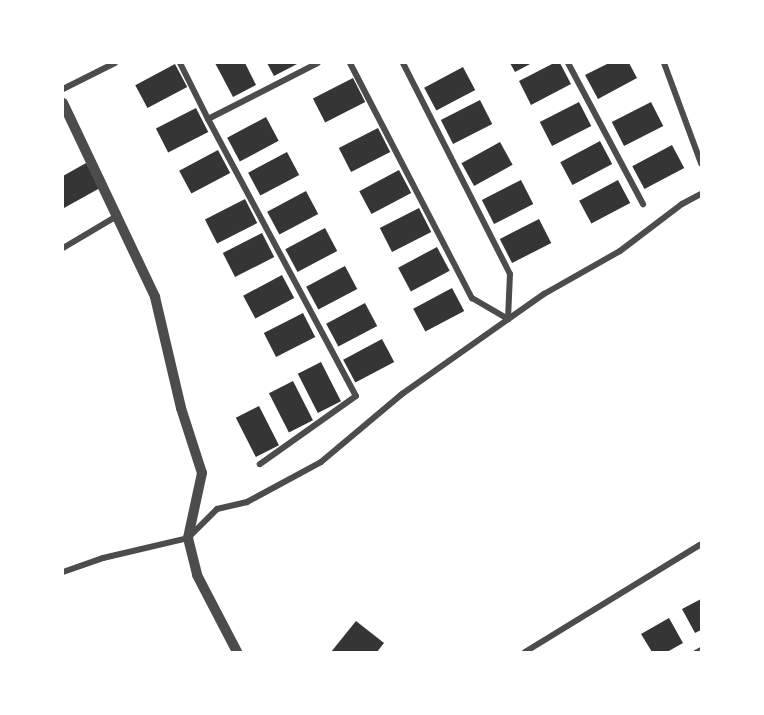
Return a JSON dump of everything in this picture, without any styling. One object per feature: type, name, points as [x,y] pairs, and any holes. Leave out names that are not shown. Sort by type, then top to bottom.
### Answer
[{"type":"street","points":[[63,89],[115,63]]},
{"type":"street","points":[[180,63],[356,396],[260,464]]},
{"type":"street","points":[[208,119],[318,63]]},
{"type":"street","points":[[350,63],[472,298],[508,319]]},
{"type":"street","points":[[403,63],[510,274],[508,319]]},
{"type":"street","points":[[568,63],[643,204]]},
{"type":"street","points":[[664,63],[701,163]]},
{"type":"street","points":[[63,103],[155,297],[181,408],[202,473],[188,538],[197,575],[237,652]]},
{"type":"street","points":[[63,572],[104,558],[188,538],[217,509],[247,502],[321,462],[402,394],[508,319],[544,294],[620,251],[682,204],[701,194]]},
{"type":"street","points":[[63,248],[118,216]]},
{"type":"street","points":[[525,652],[701,544]]},
{"type":"lane","points":[[695,652],[701,649]]},
{"type":"building","points":[[215,63],[245,63],[256,85],[233,97]]},
{"type":"building","points":[[267,63],[299,63],[274,76]]},
{"type":"building","points":[[510,63],[532,63],[515,72]]},
{"type":"building","points":[[554,63],[560,63],[571,84],[531,105],[519,81]]},
{"type":"building","points":[[609,63],[629,63],[637,78],[598,99],[585,75]]},
{"type":"building","points":[[175,64],[187,87],[147,108],[135,85]]},
{"type":"building","points":[[463,67],[475,90],[436,111],[424,88]]},
{"type":"building","points":[[353,78],[365,102],[325,122],[313,98]]},
{"type":"building","points":[[480,100],[492,124],[453,144],[441,120]]},
{"type":"building","points":[[579,102],[591,126],[552,146],[540,122]]},
{"type":"building","points":[[651,102],[663,126],[624,146],[612,122]]},
{"type":"building","points":[[196,108],[208,132],[168,152],[156,128]]},
{"type":"building","points":[[266,117],[279,141],[240,161],[227,138]]},
{"type":"building","points":[[378,128],[390,152],[351,172],[339,148]]},
{"type":"building","points":[[600,141],[612,164],[572,185],[560,162]]},
{"type":"building","points":[[500,142],[513,165],[474,186],[462,163]]},
{"type":"building","points":[[672,145],[684,168],[644,189],[632,166]]},
{"type":"building","points":[[218,150],[230,173],[191,194],[179,171]]},
{"type":"building","points":[[287,152],[299,175],[260,196],[248,173]]},
{"type":"building","points":[[86,163],[100,188],[64,208],[63,176]]},
{"type":"building","points":[[399,170],[411,193],[371,214],[359,191]]},
{"type":"building","points":[[521,180],[533,204],[494,224],[482,200]]},
{"type":"building","points":[[618,180],[630,203],[591,224],[579,201]]},
{"type":"building","points":[[306,191],[318,214],[279,235],[267,212]]},
{"type":"building","points":[[245,199],[257,223],[217,243],[205,219]]},
{"type":"building","points":[[419,208],[431,232],[392,252],[380,228]]},
{"type":"building","points":[[539,219],[551,243],[512,263],[500,239]]},
{"type":"building","points":[[325,228],[337,251],[297,272],[285,249]]},
{"type":"building","points":[[262,233],[274,257],[235,277],[223,253]]},
{"type":"building","points":[[437,247],[450,271],[411,291],[398,268]]},
{"type":"building","points":[[345,266],[357,289],[318,310],[306,287]]},
{"type":"building","points":[[282,275],[294,298],[255,319],[243,296]]},
{"type":"building","points":[[452,288],[464,311],[425,332],[413,309]]},
{"type":"building","points":[[365,303],[377,326],[338,347],[326,324]]},
{"type":"building","points":[[303,313],[315,337],[276,357],[264,333]]},
{"type":"building","points":[[382,339],[394,362],[355,383],[343,360]]},
{"type":"building","points":[[321,362],[341,401],[318,413],[298,374]]},
{"type":"building","points":[[293,381],[313,420],[289,432],[269,393]]},
{"type":"building","points":[[259,406],[279,445],[256,457],[236,418]]},
{"type":"building","points":[[701,599],[701,630],[695,633],[682,609]]},
{"type":"building","points":[[669,618],[683,643],[667,652],[652,652],[641,634]]},
{"type":"building","points":[[356,621],[384,643],[377,652],[331,652]]}]
